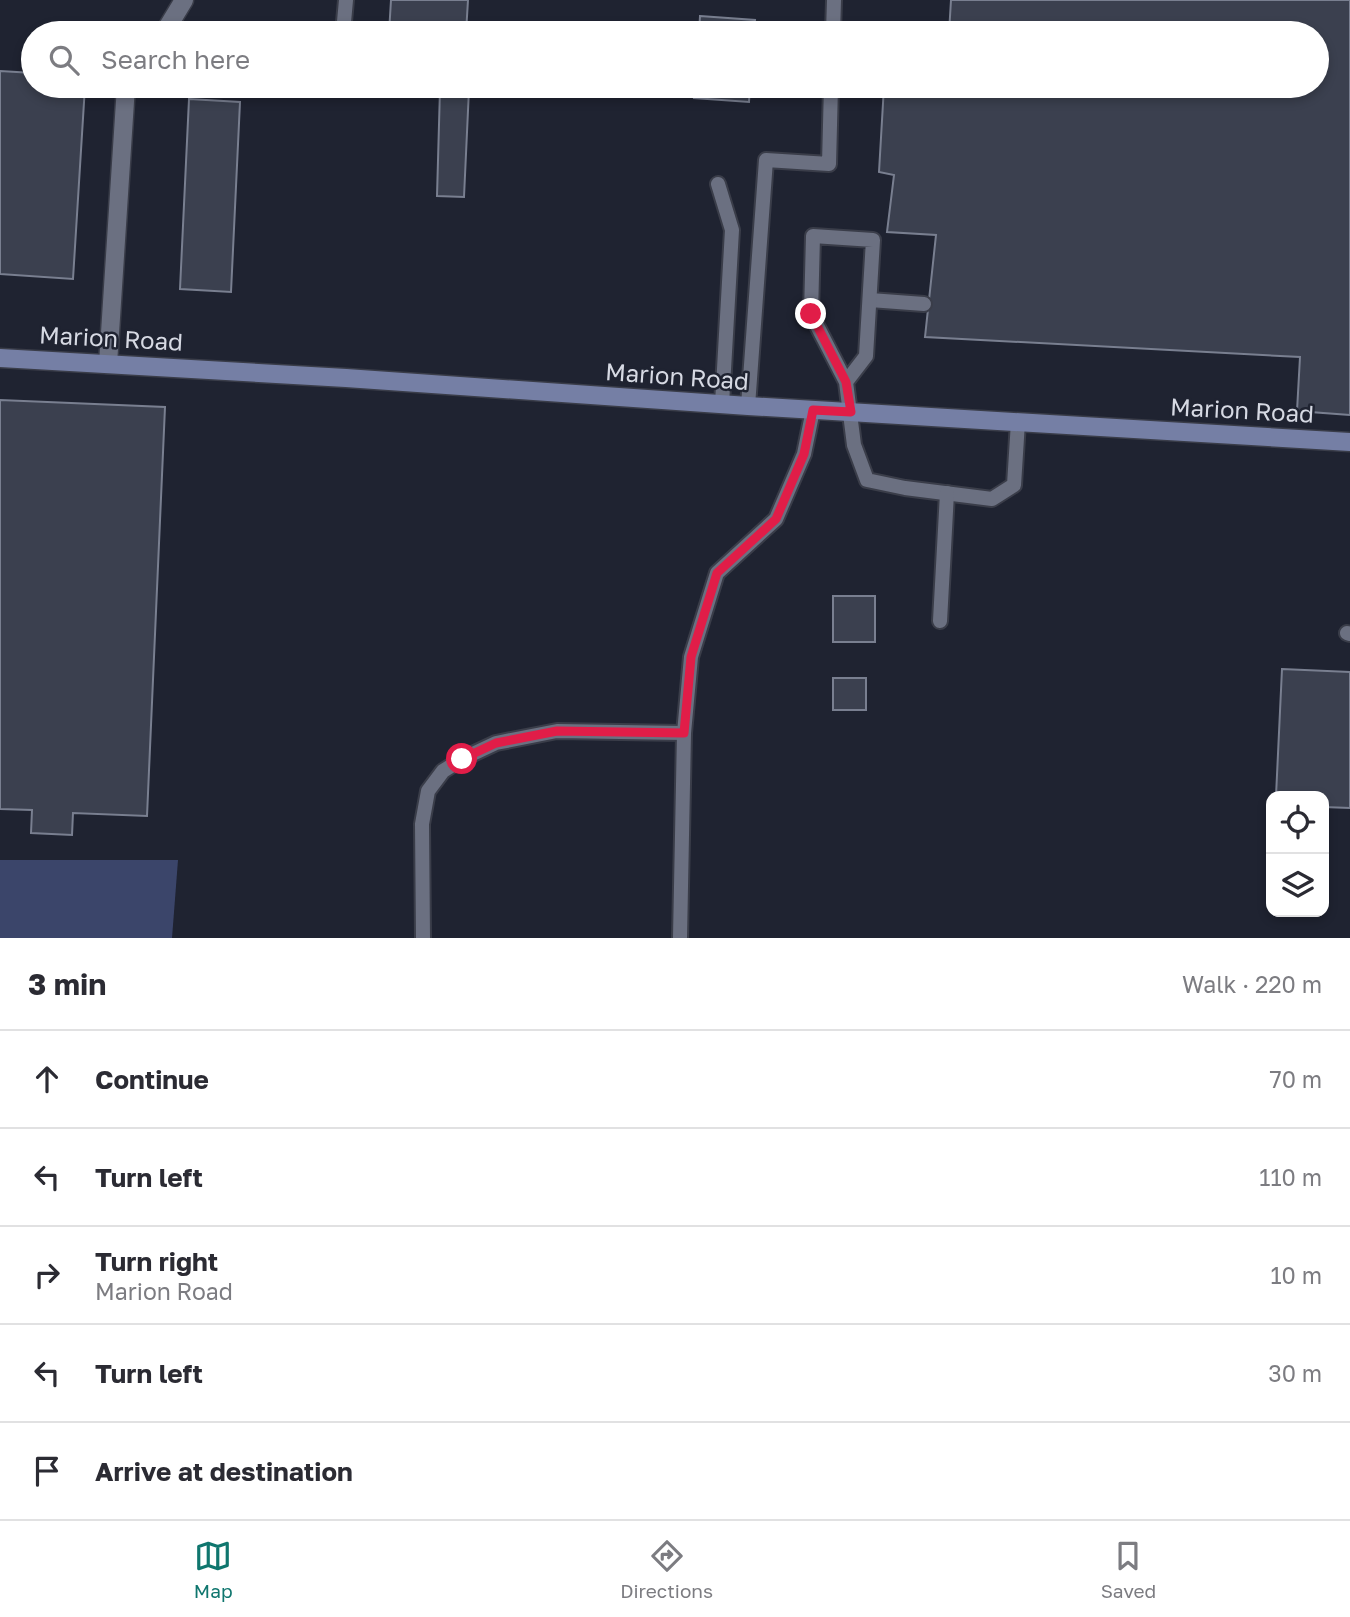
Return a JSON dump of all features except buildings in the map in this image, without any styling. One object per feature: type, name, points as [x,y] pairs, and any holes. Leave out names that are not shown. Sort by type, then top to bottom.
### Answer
[{"type":"street","points":[[171,21],[184,0]]},
{"type":"street","points":[[108,364],[125,98]]},
{"type":"street","name":"Marion Road","points":[[0,358],[1350,442]]},
{"type":"lane","points":[[344,21],[346,0]]},
{"type":"lane","points":[[833,21],[834,0]]},
{"type":"lane","points":[[748,406],[766,160],[829,164],[831,98]]},
{"type":"lane","points":[[719,184],[733,230],[722,404]]},
{"type":"lane","points":[[846,382],[866,356],[873,240],[813,236],[811,314],[846,382],[854,444],[867,481],[992,499],[1014,485],[1018,422]]},
{"type":"lane","points":[[870,300],[923,304]]},
{"type":"lane","points":[[680,938],[684,733],[691,657],[717,573],[776,519],[804,454],[813,410]]},
{"type":"lane","points":[[940,621],[947,493]]},
{"type":"lane","points":[[423,938],[422,824],[428,791],[443,771],[496,743],[557,731],[684,733]]},
{"type":"shaded area","points":[[0,860],[178,860],[172,938],[0,938]]},
{"type":"route","points":[[462,759],[496,743],[557,731],[684,733],[691,657],[717,573],[776,519],[804,454],[813,410],[851,412],[846,382],[811,314]]}]
